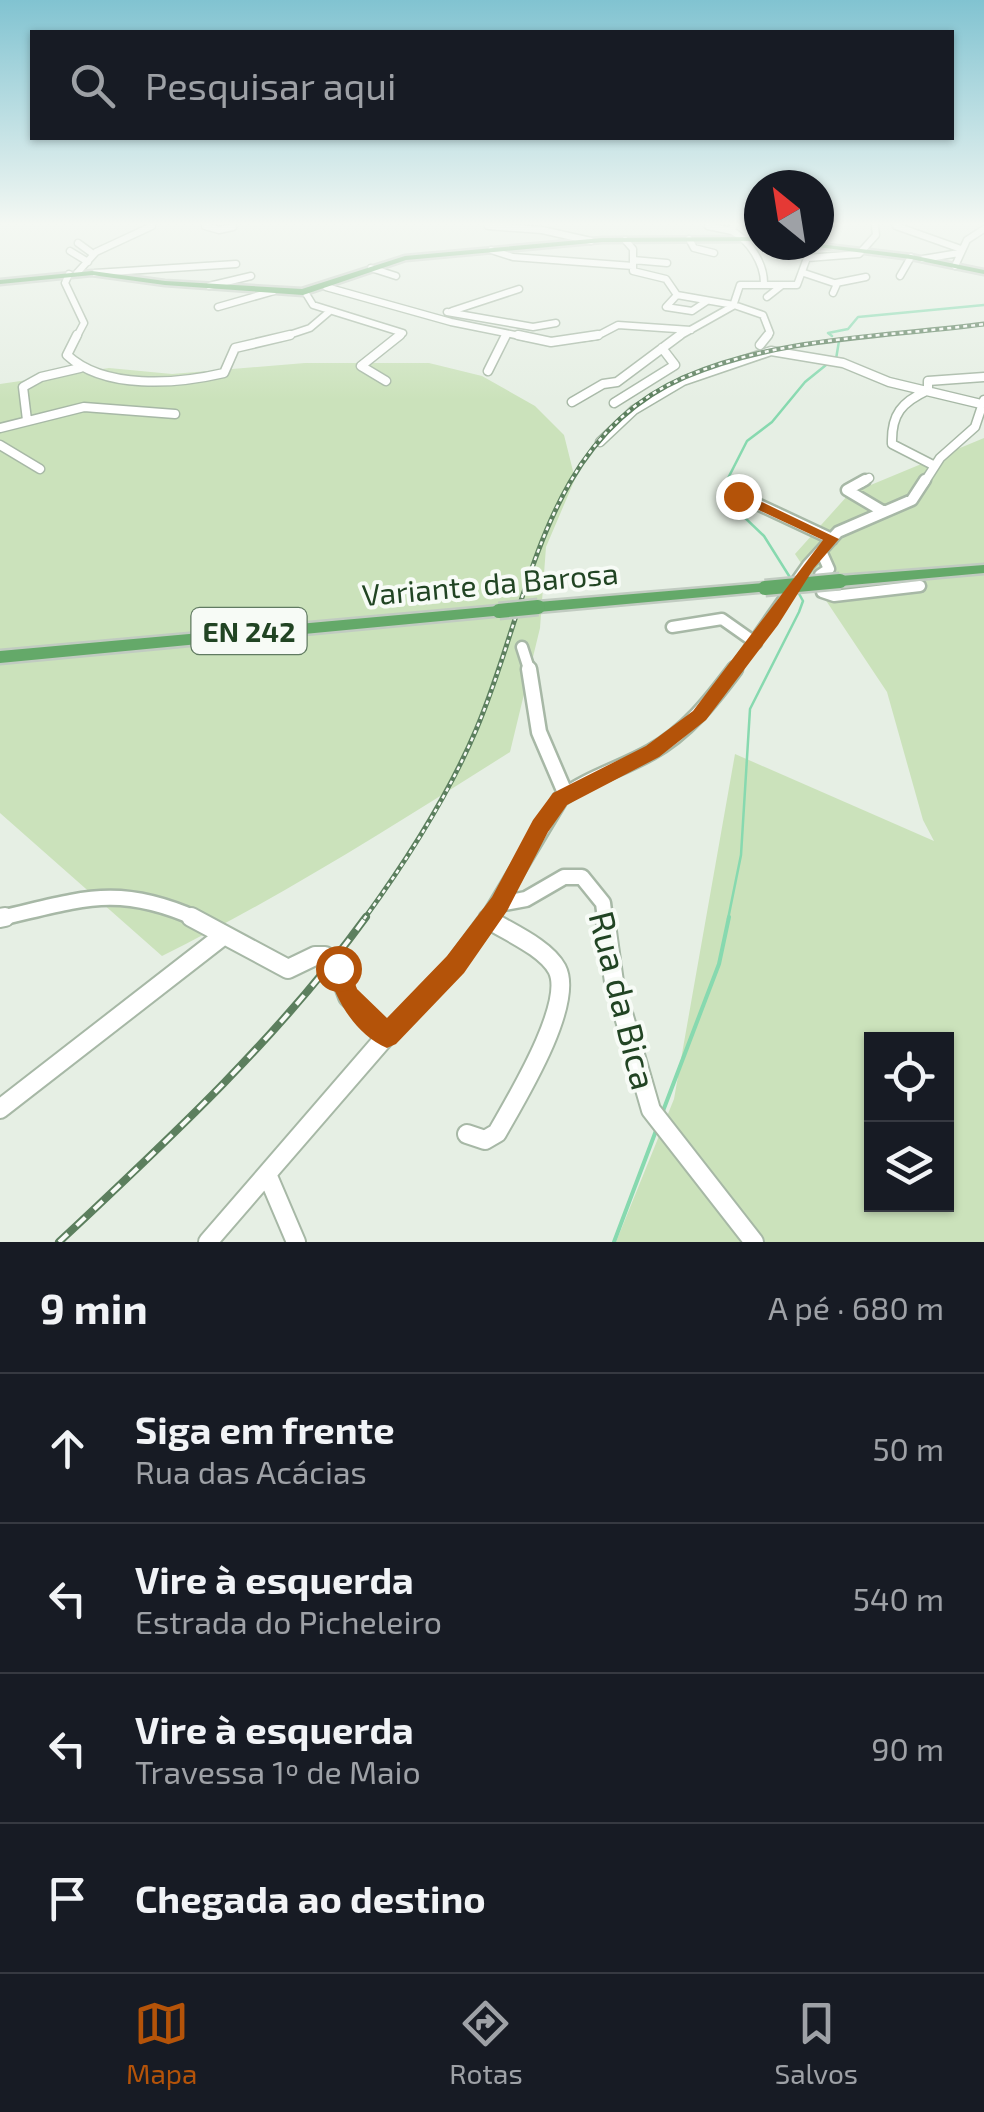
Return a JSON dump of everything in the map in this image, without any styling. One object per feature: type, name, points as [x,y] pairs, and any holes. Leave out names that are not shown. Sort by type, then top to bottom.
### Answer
[{"type":"main road","points":[[208,284],[305,292],[333,284]]},
{"type":"main road","name":"Variante da Barosa","points":[[0,657],[984,569]]},
{"type":"street","points":[[65,284],[84,324],[67,354],[80,368]]},
{"type":"street","points":[[216,285],[220,284]]},
{"type":"street","points":[[669,284],[677,295],[759,312],[770,336],[760,345]]},
{"type":"street","points":[[572,402],[603,384],[617,382],[662,348],[734,305],[740,285],[752,284]]},
{"type":"street","points":[[769,284],[797,284]]},
{"type":"street","points":[[833,293],[836,284]]},
{"type":"street","points":[[768,296],[781,286]]},
{"type":"street","points":[[326,287],[507,334],[563,342],[596,336],[618,325],[691,330]]},
{"type":"street","points":[[434,317],[519,289]]},
{"type":"street","points":[[218,307],[274,291]]},
{"type":"street","points":[[305,292],[313,304],[403,333],[405,336],[379,350],[361,366],[386,381]]},
{"type":"street","points":[[677,295],[666,307],[694,310],[708,301]]},
{"type":"street","points":[[27,420],[24,387],[41,377],[80,368],[122,377],[193,380],[215,376],[224,373],[235,348],[295,335],[318,324],[330,311]]},
{"type":"street","points":[[447,312],[533,327],[556,323]]},
{"type":"street","points":[[488,372],[507,334]]},
{"type":"street","points":[[614,403],[675,365],[662,348]]},
{"type":"street","points":[[208,1242],[387,1036],[455,964],[494,912],[541,826],[566,795],[679,734],[700,716],[826,545],[851,525],[912,500],[935,466],[975,428],[983,402],[889,382],[843,363],[771,351],[683,381],[634,410],[600,442]]},
{"type":"street","points":[[928,390],[928,381],[984,376]]},
{"type":"street","points":[[928,390],[903,400],[894,416],[890,440],[896,448],[935,466]]},
{"type":"street","points":[[0,428],[84,407],[176,414]]},
{"type":"street","points":[[0,445],[40,469]]},
{"type":"street","points":[[869,478],[847,490],[884,512]]},
{"type":"street","points":[[738,496],[826,545]]},
{"type":"street","points":[[826,545],[829,569],[820,575],[822,592],[834,596],[920,586]]},
{"type":"street","points":[[672,626],[722,619],[756,642]]},
{"type":"street","points":[[522,647],[532,678],[539,732],[566,795]]},
{"type":"street","name":"Rua da Bica","points":[[494,912],[564,877],[582,878],[592,886],[603,903],[614,982],[651,1110],[754,1242]]},
{"type":"street","points":[[0,918],[93,899],[130,896],[184,914],[288,969],[297,968],[314,956],[332,960],[348,997],[387,1036]]},
{"type":"street","points":[[467,1134],[485,1140],[497,1133],[550,1030],[562,982],[555,966],[494,912]]},
{"type":"street","points":[[0,1109],[224,936]]},
{"type":"street","points":[[267,1174],[296,1242]]},
{"type":"green space","points":[[305,363],[429,363],[482,376],[535,406],[564,435],[575,479],[546,547],[540,628],[510,752],[295,884],[162,956],[0,813],[0,384],[109,368],[172,374]]},
{"type":"green space","points":[[984,438],[984,1242],[616,1242],[674,1099],[735,754],[934,841],[923,820],[887,692],[795,554],[849,494]]},
{"type":"waterway","points":[[832,336],[828,333],[848,329],[858,317],[984,305]]},
{"type":"waterway","points":[[836,359],[839,341]]},
{"type":"waterway","points":[[791,579],[764,536],[720,494],[747,441],[772,422],[805,382],[826,365]]},
{"type":"waterway","points":[[728,919],[741,855],[750,709],[799,612],[803,601],[797,590]]},
{"type":"waterway","points":[[663,1111],[719,964],[729,917]]},
{"type":"waterway","points":[[614,1242],[657,1128]]},
{"type":"railway","points":[[364,919],[425,828],[465,755],[547,529],[570,482],[599,440],[637,405],[685,377],[721,364],[833,340],[984,324]]},
{"type":"railway","points":[[59,1242],[259,1046],[366,917]]},
{"type":"route","points":[[338,968],[348,997],[387,1036],[455,964],[500,904],[541,826],[560,799],[576,787],[653,751],[700,716],[772,621],[808,565],[832,539],[738,496]]}]
